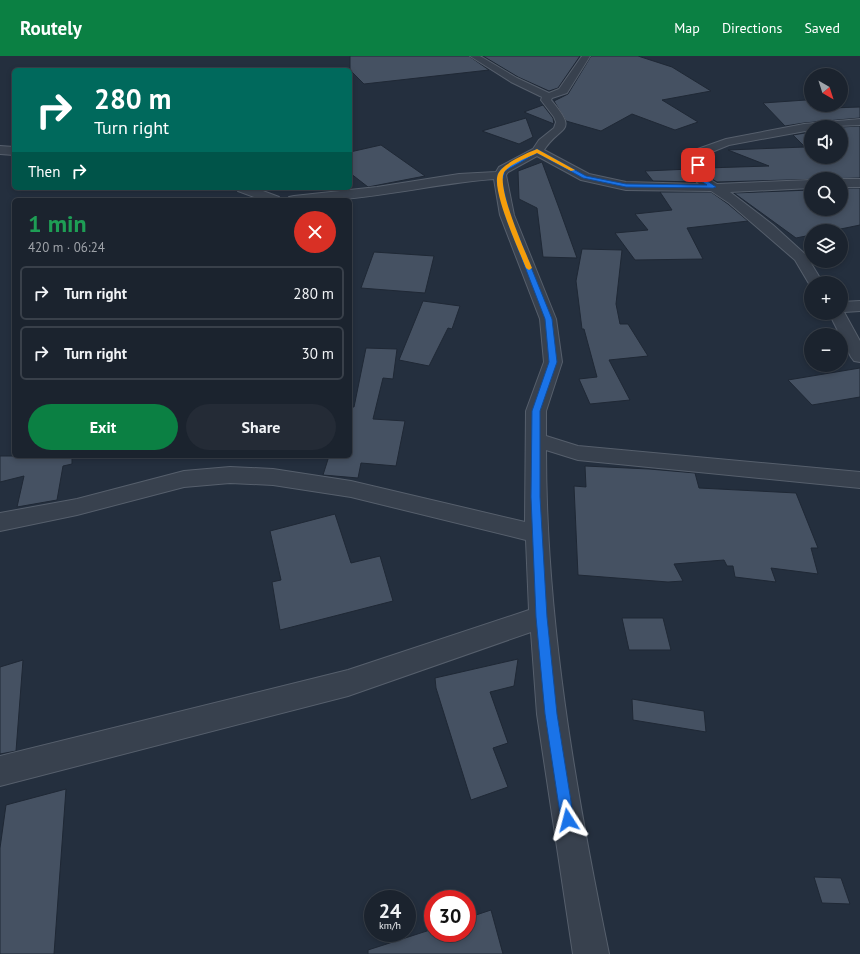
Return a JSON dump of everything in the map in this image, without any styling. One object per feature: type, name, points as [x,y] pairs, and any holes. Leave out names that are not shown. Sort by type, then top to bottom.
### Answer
[{"type":"street","points":[[474,56],[514,80],[548,96],[563,91],[586,56]]},
{"type":"street","points":[[548,96],[546,100],[560,116],[561,122],[558,129],[543,142],[537,151],[517,160],[503,170],[500,174],[500,182],[507,215],[548,319],[553,362],[536,411],[535,497],[542,617],[551,714],[580,896],[591,954]]},
{"type":"street","points":[[811,276],[801,258],[734,200],[700,179],[696,154],[726,142],[804,127],[860,122]]},
{"type":"street","points":[[0,150],[12,151]]},
{"type":"street","points":[[537,151],[585,177],[626,186],[733,188],[804,184]]},
{"type":"street","points":[[312,198],[377,191],[459,178],[500,174]]},
{"type":"street","points":[[848,183],[860,183]]},
{"type":"street","points":[[248,190],[269,198]]},
{"type":"street","points":[[848,307],[860,306]]},
{"type":"street","points":[[841,320],[860,357]]},
{"type":"street","points":[[536,440],[578,453],[860,480]]},
{"type":"street","points":[[0,522],[78,507],[184,480],[230,475],[273,477],[351,489],[537,534]]},
{"type":"street","points":[[0,771],[348,683],[542,617]]},
{"type":"building","points":[[350,56],[469,56],[489,70],[364,84],[352,72],[352,68],[350,68]]},
{"type":"building","points":[[483,56],[580,56],[558,88],[549,91],[518,77]]},
{"type":"building","points":[[591,56],[638,56],[672,67],[711,91],[662,100],[698,122],[675,130],[632,114],[601,131],[566,121],[554,101],[568,94]]},
{"type":"building","points":[[804,100],[804,112],[848,112],[848,107],[860,107],[860,118],[804,120],[804,123],[785,126],[763,103]]},
{"type":"building","points":[[543,105],[553,118],[554,124],[524,112]]},
{"type":"building","points":[[526,118],[533,137],[519,144],[482,131]]},
{"type":"building","points":[[860,126],[860,178],[848,178],[848,172],[804,172],[804,180],[717,182],[707,176],[706,168],[769,166],[728,150],[804,147],[804,164],[848,164],[848,127]]},
{"type":"building","points":[[804,133],[804,146],[793,135]]},
{"type":"building","points":[[381,145],[425,176],[368,187],[352,175],[352,152]]},
{"type":"building","points":[[542,162],[577,258],[543,257],[537,208],[519,199],[518,171]]},
{"type":"building","points":[[691,169],[695,182],[653,181],[645,171]]},
{"type":"building","points":[[848,188],[860,188],[860,225],[848,227],[848,224],[804,224],[804,236],[796,238],[734,193],[804,190],[804,216],[848,216]]},
{"type":"building","points":[[660,192],[711,192],[748,221],[687,228],[703,259],[635,260],[615,233],[648,230],[635,214],[672,210]]},
{"type":"building","points":[[582,249],[622,250],[616,304],[620,324],[628,324],[648,356],[609,360],[630,400],[590,404],[579,379],[597,377],[584,329],[582,329],[576,281]]},
{"type":"building","points":[[374,252],[434,256],[425,293],[361,288]]},
{"type":"building","points":[[423,301],[460,306],[452,329],[448,328],[429,366],[399,360]]},
{"type":"building","points":[[366,348],[397,349],[393,379],[383,378],[373,419],[405,421],[396,466],[361,463],[358,478],[323,475],[328,458],[352,458],[352,407],[354,407]]},
{"type":"building","points":[[860,368],[860,397],[812,405],[788,380],[836,372],[848,372],[848,370]]},
{"type":"building","points":[[0,456],[12,456],[12,458],[72,458],[72,464],[63,466],[57,500],[17,507],[24,476],[0,482]]},
{"type":"building","points":[[585,466],[695,473],[699,488],[796,493],[818,548],[811,548],[818,574],[771,568],[776,582],[735,577],[733,566],[727,566],[724,560],[674,564],[683,581],[668,582],[578,575],[574,486],[586,487]]},
{"type":"building","points":[[335,514],[351,563],[380,556],[393,601],[280,630],[272,582],[281,580],[270,531]]},
{"type":"building","points":[[622,618],[663,618],[671,650],[629,650]]},
{"type":"building","points":[[518,659],[514,686],[490,692],[508,743],[493,748],[508,787],[471,800],[436,688],[435,678]]},
{"type":"building","points":[[23,660],[16,751],[0,754],[0,667]]},
{"type":"building","points":[[632,699],[704,711],[706,732],[633,720]]},
{"type":"building","points":[[66,789],[54,954],[0,954],[0,848],[6,805]]},
{"type":"building","points":[[814,877],[841,878],[850,904],[822,903]]},
{"type":"building","points":[[491,910],[503,954],[368,954],[368,950],[393,942],[416,942],[416,934],[424,932],[424,942],[476,942],[476,915]]},
{"type":"slow traffic","points":[[529,268],[507,215],[500,182],[500,174],[517,160],[537,151],[572,170]]},
{"type":"route","points":[[568,820],[551,714],[542,617],[535,497],[536,411],[553,362],[548,319],[540,294],[507,215],[500,182],[500,174],[517,160],[537,151],[585,177],[626,186],[677,188],[713,187],[700,179],[698,165]]}]
